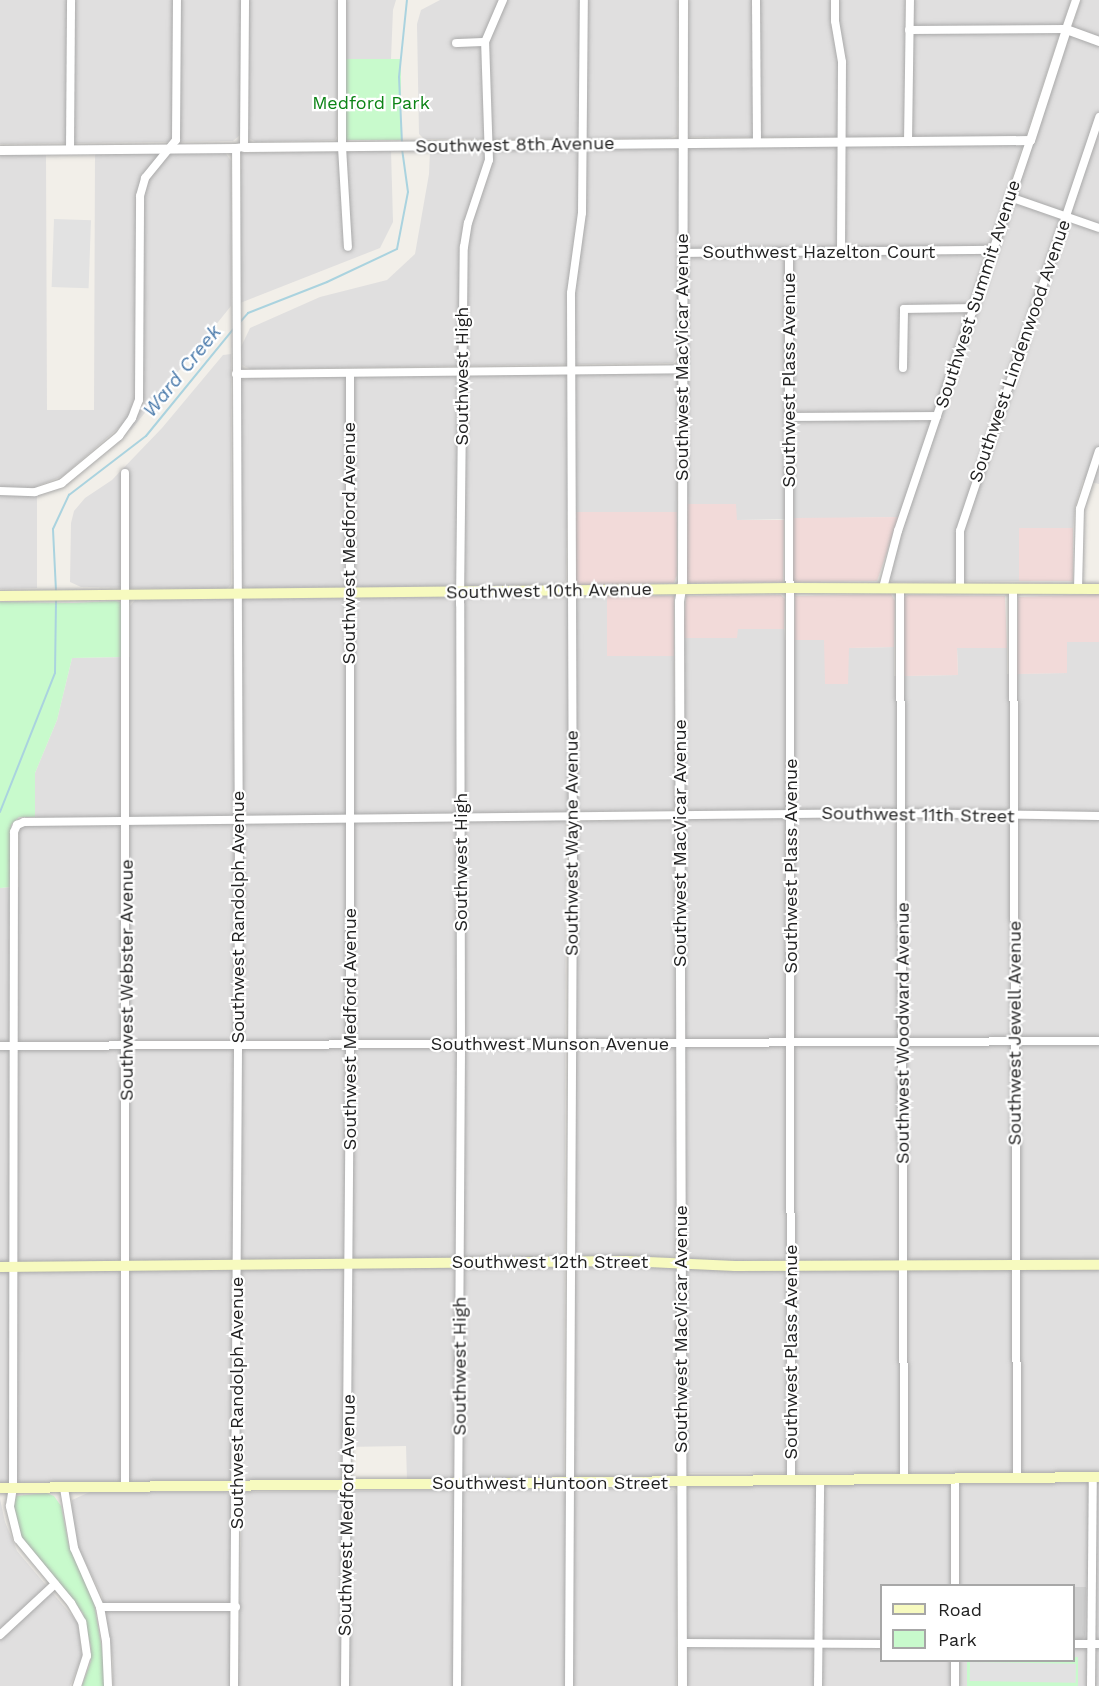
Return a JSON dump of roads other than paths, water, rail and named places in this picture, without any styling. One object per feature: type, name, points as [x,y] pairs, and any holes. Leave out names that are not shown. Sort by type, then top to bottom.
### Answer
[{"type":"main road","name":"Southwest 10th Avenue","points":[[0,596],[789,588],[1099,589]]},
{"type":"main road","name":"Southwest 12th Street","points":[[0,1267],[461,1262],[681,1263],[702,1266],[1099,1264]]},
{"type":"main road","name":"Southwest Huntoon Street","points":[[0,1488],[1096,1477]]},
{"type":"street","points":[[70,150],[71,0]]},
{"type":"street","points":[[0,491],[35,492],[63,483],[127,426],[140,400],[142,188],[145,178],[176,140],[177,0]]},
{"type":"street","name":"Southwest Randolph Avenue","points":[[234,1686],[237,1487],[239,820],[236,305],[245,0]]},
{"type":"street","points":[[342,0],[342,147],[348,247]]},
{"type":"street","points":[[456,43],[485,42],[503,0]]},
{"type":"street","name":"Southwest Wayne Avenue","points":[[569,1686],[571,293],[581,226],[584,0]]},
{"type":"street","name":"Southwest MacVicar Avenue","points":[[682,1686],[680,815],[683,0]]},
{"type":"street","points":[[756,0],[757,143]]},
{"type":"street","points":[[835,0],[835,21],[842,62],[842,252]]},
{"type":"street","points":[[908,142],[910,0]]},
{"type":"street","name":"Southwest Summit Avenue","points":[[883,588],[898,531],[1076,0]]},
{"type":"street","points":[[909,30],[1066,29],[1099,41]]},
{"type":"street","name":"Southwest High","points":[[458,1686],[464,247],[468,223],[487,172],[485,42]]},
{"type":"street","name":"Southwest Lindenwood Avenue","points":[[960,588],[960,531],[1099,117]]},
{"type":"street","name":"Southwest 8th Avenue","points":[[0,150],[1030,140]]},
{"type":"street","points":[[1010,197],[1099,228]]},
{"type":"street","name":"Southwest Hazelton Court","points":[[682,253],[992,250]]},
{"type":"street","name":"Southwest Plass Avenue","points":[[789,253],[791,1480]]},
{"type":"street","points":[[903,368],[904,309],[974,308]]},
{"type":"street","points":[[236,374],[682,369]]},
{"type":"street","name":"Southwest Medford Avenue","points":[[345,1686],[350,1045],[350,373]]},
{"type":"street","points":[[789,417],[937,416]]},
{"type":"street","points":[[1078,589],[1080,509],[1099,451]]},
{"type":"street","name":"Southwest Webster Avenue","points":[[125,473],[127,821],[125,1487]]},
{"type":"street","name":"Southwest Woodward Avenue","points":[[900,588],[904,1043],[904,1479]]},
{"type":"street","name":"Southwest Jewell Avenue","points":[[1013,588],[1017,1478]]},
{"type":"street","name":"Southwest 11th Street","points":[[15,1046],[14,832],[17,825],[24,822],[790,814],[1099,816]]},
{"type":"street","name":"Southwest Munson Avenue","points":[[0,1046],[571,1043],[681,1045],[1099,1041]]},
{"type":"street","points":[[15,1046],[13,1488],[10,1506],[14,1531],[24,1549],[77,1612],[86,1632],[87,1656],[77,1686]]},
{"type":"street","points":[[1091,1686],[1095,1644],[1096,1477]]},
{"type":"street","points":[[955,1584],[956,1478]]},
{"type":"street","name":"Southwest Plass Avenue","points":[[818,1686],[820,1479]]},
{"type":"street","points":[[64,1488],[74,1548],[100,1607],[106,1640],[108,1686]]},
{"type":"street","points":[[0,1635],[55,1584]]},
{"type":"street","points":[[100,1607],[236,1607]]},
{"type":"street","points":[[683,1643],[880,1644]]},
{"type":"street","points":[[1075,1644],[1095,1644]]},
{"type":"street","points":[[955,1662],[955,1686]]},
{"type":"waterway","name":"Ward Creek","points":[[402,143],[399,77],[407,0]]},
{"type":"waterway","name":"Ward Creek","points":[[240,322],[248,313],[327,282],[397,249],[408,192],[402,149]]},
{"type":"waterway","name":"Ward Creek","points":[[56,591],[53,529],[69,495],[146,436],[234,328]]},
{"type":"waterway","name":"Ward Creek","points":[[0,812],[55,673],[56,600]]},
{"type":"park label","name":"Medford Park","points":[[371,103]]}]
